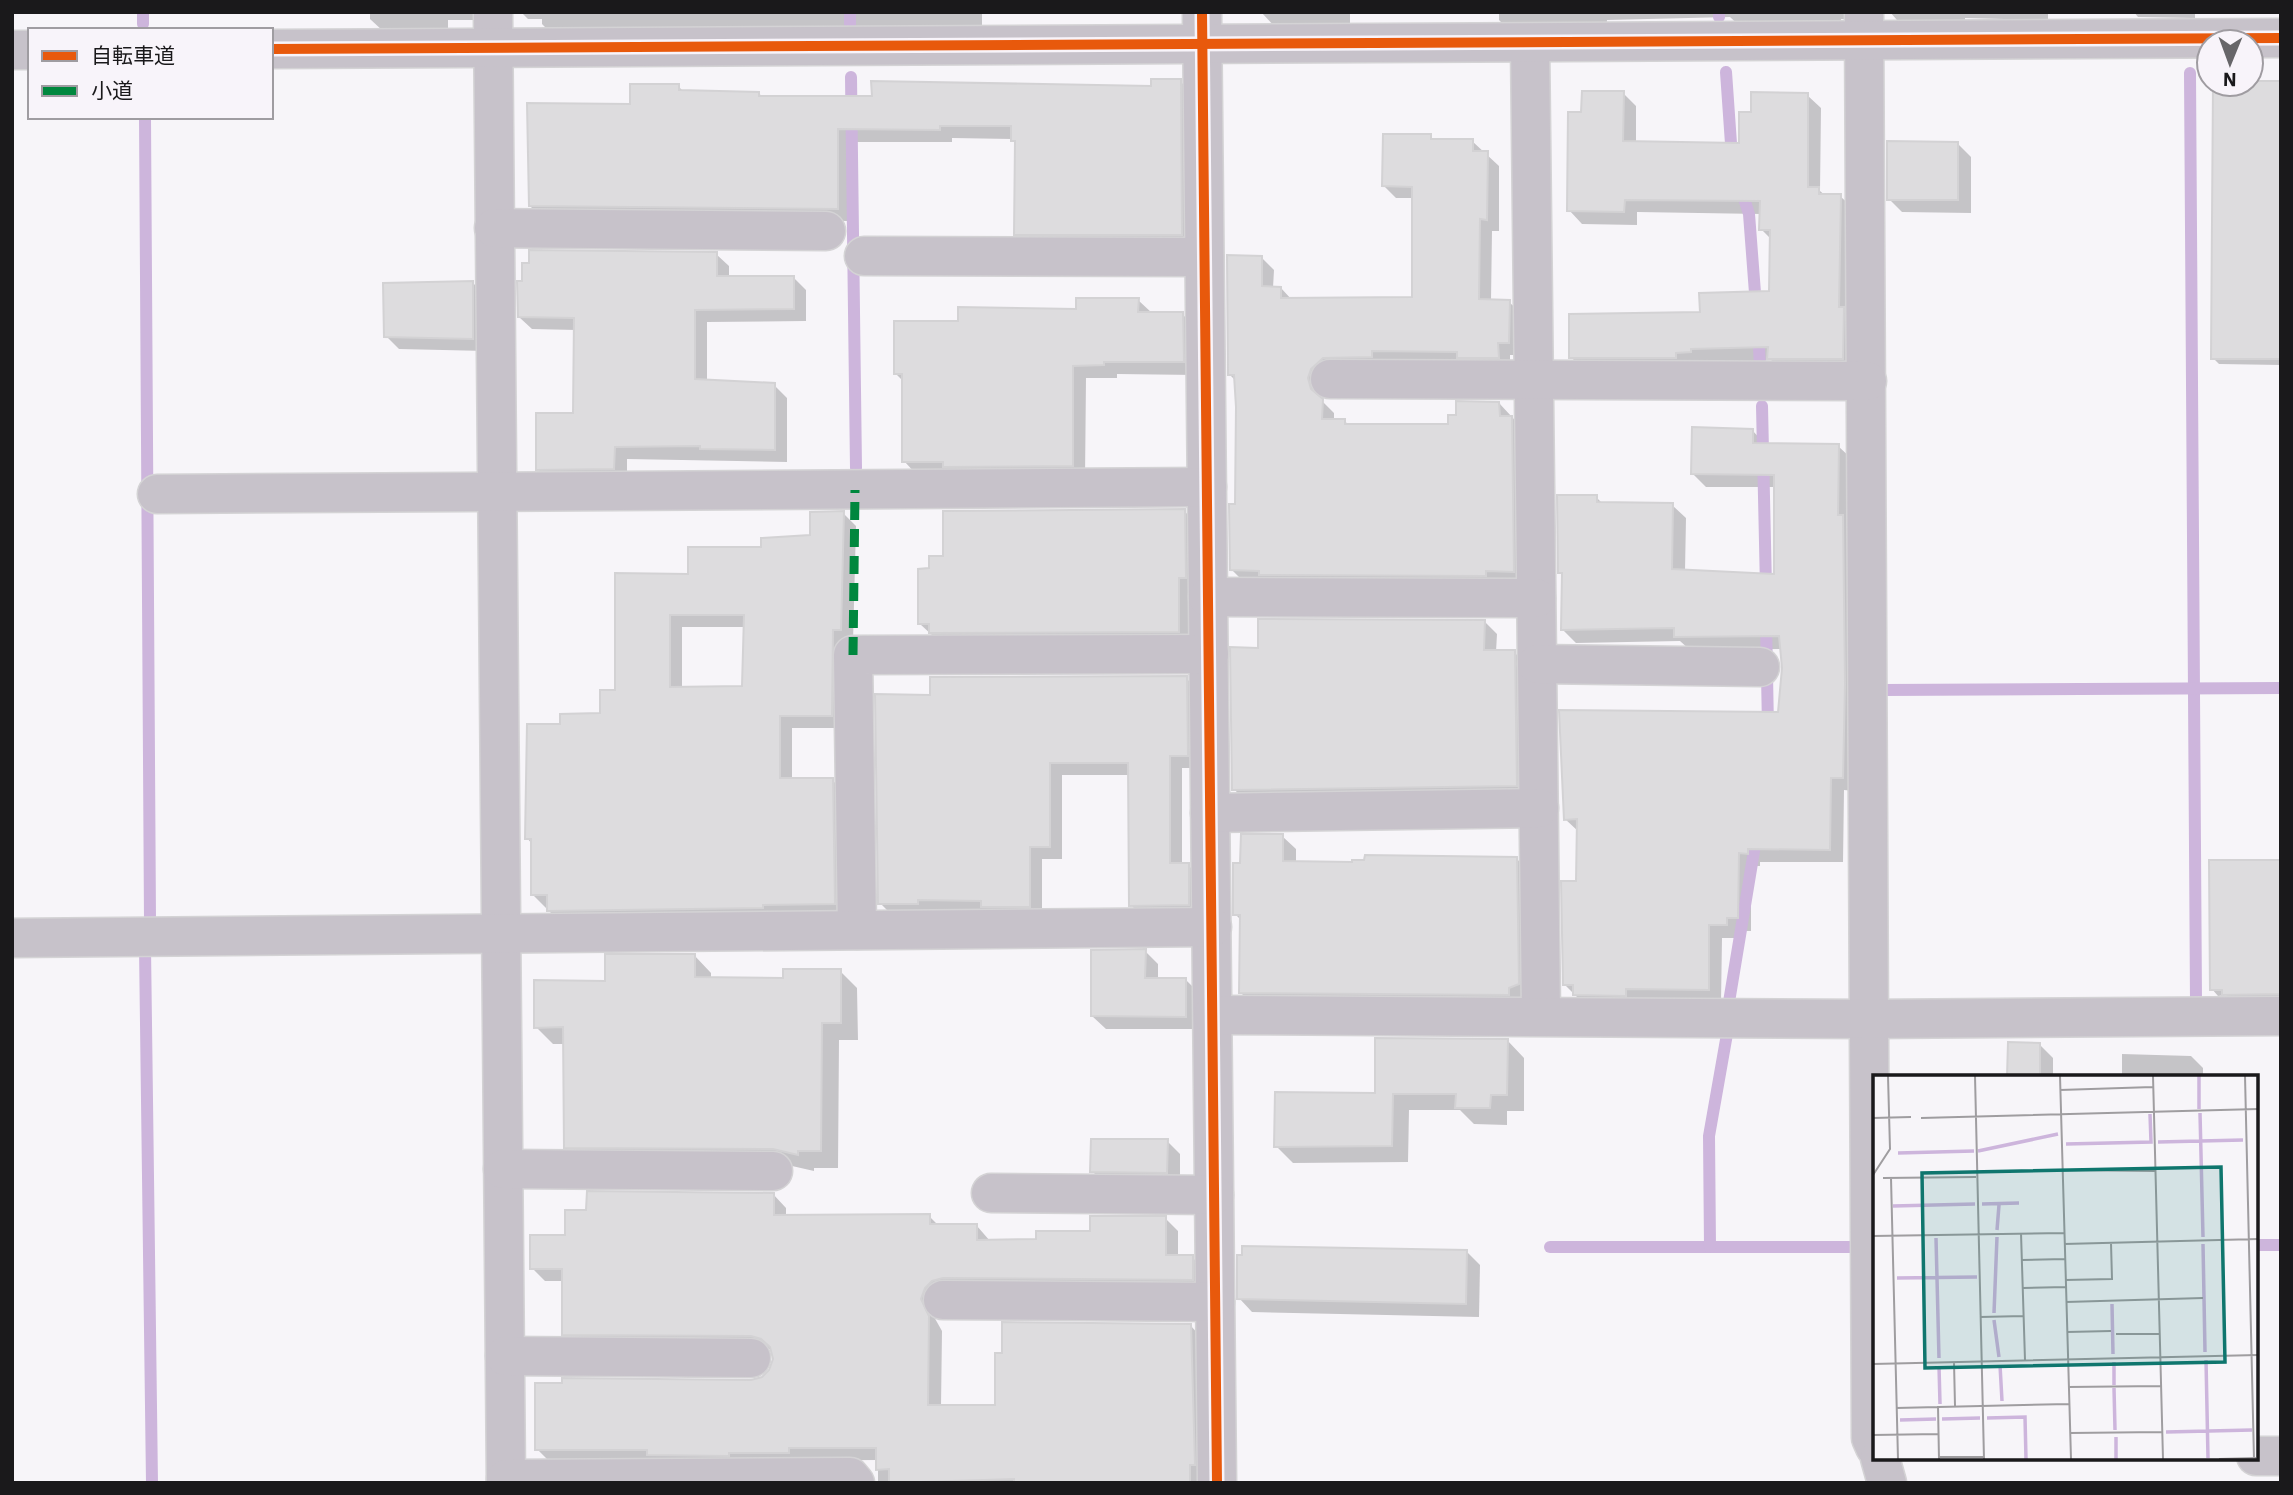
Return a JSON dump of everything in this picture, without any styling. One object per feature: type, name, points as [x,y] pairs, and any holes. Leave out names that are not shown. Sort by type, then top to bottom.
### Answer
[{"type":"street","points":[[273,49],[493,30],[1202,29],[1530,43],[1864,27],[2076,26],[2281,38]]},
{"type":"street","points":[[1864,27],[1868,1019],[1873,1442]]},
{"type":"street","points":[[1202,29],[1217,1483]]},
{"type":"street","points":[[493,30],[506,1481],[850,1476],[855,1483]]},
{"type":"street","points":[[1530,43],[1541,1016]]},
{"type":"street","points":[[494,228],[826,231]]},
{"type":"street","points":[[864,257],[1205,257]]},
{"type":"street","points":[[1330,379],[1867,382]]},
{"type":"street","points":[[157,494],[1208,486]]},
{"type":"street","points":[[1208,597],[1536,598]]},
{"type":"street","points":[[857,930],[853,654],[1209,654]]},
{"type":"street","points":[[1537,664],[1760,667]]},
{"type":"street","points":[[1210,813],[1539,808]]},
{"type":"street","points":[[12,938],[1212,927]]},
{"type":"street","points":[[1213,1015],[1868,1019],[2281,1016]]},
{"type":"street","points":[[503,1168],[773,1171]]},
{"type":"street","points":[[991,1194],[1214,1195]]},
{"type":"street","points":[[943,1300],[1215,1302]]},
{"type":"street","points":[[505,1356],[751,1358]]},
{"type":"street","points":[[2258,1456],[2281,1457]]},
{"type":"street","points":[[1881,1460],[1887,1483]]},
{"type":"building","points":[[1151,79],[1181,79],[1182,235],[1014,235],[1015,141],[1011,141],[1011,126],[940,126],[940,130],[838,129],[838,209],[529,206],[527,103],[630,104],[630,84],[679,84],[679,90],[759,92],[759,96],[872,96],[871,81],[1151,86]]},
{"type":"building","points":[[2265,81],[2281,81],[2281,359],[2211,359],[2213,98],[2265,98]]},
{"type":"building","points":[[1582,91],[1624,91],[1623,141],[1739,143],[1739,112],[1751,112],[1751,92],[1808,93],[1808,187],[1819,187],[1819,194],[1841,194],[1839,307],[1844,307],[1843,359],[1767,359],[1768,347],[1691,349],[1691,352],[1676,353],[1676,358],[1569,358],[1569,314],[1700,312],[1699,293],[1769,291],[1770,230],[1759,230],[1760,201],[1625,200],[1624,212],[1567,211],[1568,112],[1581,112]]},
{"type":"building","points":[[1383,134],[1431,134],[1431,139],[1473,139],[1473,151],[1488,151],[1487,220],[1480,219],[1479,299],[1510,300],[1509,343],[1498,343],[1499,358],[1457,358],[1457,352],[1372,351],[1372,357],[1323,358],[1311,369],[1308,378],[1311,389],[1323,399],[1322,419],[1345,419],[1345,424],[1448,424],[1448,415],[1456,415],[1456,401],[1499,402],[1500,416],[1512,416],[1514,572],[1486,571],[1486,576],[1259,575],[1259,571],[1230,570],[1229,504],[1235,504],[1236,407],[1234,375],[1228,375],[1227,255],[1262,256],[1262,286],[1281,287],[1281,298],[1412,297],[1412,187],[1382,186]]},
{"type":"building","points":[[1887,141],[1958,142],[1958,200],[1887,200]]},
{"type":"building","points":[[529,250],[717,252],[717,276],[794,276],[794,309],[695,310],[695,379],[775,383],[775,450],[700,449],[700,446],[615,447],[614,469],[536,470],[536,413],[573,413],[574,318],[518,317],[517,281],[522,281],[522,263],[529,263]]},
{"type":"building","points":[[473,281],[473,339],[384,337],[383,283]]},
{"type":"building","points":[[1076,298],[1139,298],[1138,312],[1183,312],[1184,362],[1104,362],[1104,365],[1073,366],[1073,466],[943,467],[943,462],[902,462],[902,374],[894,374],[894,321],[958,321],[958,307],[1076,309]]},
{"type":"building","points":[[1692,427],[1753,429],[1753,443],[1839,444],[1838,515],[1843,515],[1843,778],[1831,778],[1830,850],[1748,849],[1748,854],[1739,853],[1738,918],[1727,918],[1727,925],[1709,925],[1709,990],[1626,989],[1626,996],[1573,995],[1573,985],[1563,985],[1561,881],[1576,881],[1577,819],[1564,820],[1559,710],[1778,712],[1782,668],[1779,636],[1674,637],[1674,628],[1561,630],[1562,573],[1558,573],[1557,495],[1597,495],[1597,502],[1673,503],[1672,569],[1774,574],[1774,475],[1691,474]]},
{"type":"building","points":[[1185,509],[1186,578],[1179,578],[1179,632],[929,633],[929,624],[918,624],[918,569],[929,568],[929,556],[943,556],[943,511]]},
{"type":"building","points":[[844,511],[841,630],[833,630],[832,716],[780,716],[780,778],[833,778],[835,904],[763,905],[763,908],[547,911],[547,895],[531,895],[531,839],[525,839],[527,724],[560,724],[560,714],[600,713],[600,690],[615,690],[615,573],[688,574],[688,547],[761,547],[761,538],[810,535],[810,512]],"holes":[[[670,615],[744,615],[742,686],[670,687]]]},
{"type":"building","points":[[1258,619],[1485,620],[1484,650],[1515,650],[1517,786],[1232,790],[1230,647],[1258,648]]},
{"type":"building","points":[[1187,676],[1188,756],[1170,756],[1170,863],[1189,863],[1189,905],[1129,906],[1128,763],[1050,763],[1050,847],[1030,847],[1030,907],[981,907],[981,901],[918,900],[918,904],[878,904],[875,694],[930,695],[930,677]]},
{"type":"building","points":[[1241,834],[1283,834],[1283,861],[1352,862],[1364,860],[1365,855],[1517,857],[1519,984],[1509,988],[1509,995],[1239,993],[1240,915],[1233,915],[1233,863],[1240,863]]},
{"type":"building","points":[[2209,860],[2281,860],[2281,994],[2222,995],[2222,990],[2210,990]]},
{"type":"building","points":[[1146,949],[1145,978],[1186,978],[1186,1017],[1091,1016],[1091,950]]},
{"type":"building","points":[[605,954],[695,954],[695,977],[783,978],[783,969],[841,969],[841,1023],[822,1023],[821,1151],[798,1151],[798,1155],[773,1149],[564,1148],[563,1027],[534,1028],[534,980],[605,981]]},
{"type":"building","points":[[1375,1038],[1508,1039],[1507,1095],[1491,1095],[1490,1108],[1455,1108],[1456,1094],[1393,1094],[1392,1146],[1274,1147],[1275,1092],[1375,1093]]},
{"type":"building","points":[[2008,1042],[2040,1043],[2040,1075],[2007,1075]]},
{"type":"building","points":[[1091,1139],[1168,1139],[1167,1173],[1090,1172]]},
{"type":"building","points":[[587,1191],[774,1193],[774,1215],[930,1214],[930,1224],[977,1224],[977,1240],[1036,1239],[1036,1231],[1090,1231],[1090,1216],[1166,1216],[1166,1255],[1193,1255],[1193,1280],[943,1278],[932,1281],[925,1288],[921,1299],[929,1316],[928,1405],[995,1405],[995,1353],[1002,1353],[1002,1322],[1191,1324],[1195,1465],[1190,1465],[1190,1482],[1014,1483],[1014,1479],[889,1483],[889,1469],[876,1470],[876,1448],[789,1448],[789,1453],[729,1453],[729,1456],[647,1455],[647,1450],[535,1450],[535,1383],[562,1383],[562,1378],[751,1380],[762,1377],[769,1370],[773,1359],[770,1347],[761,1339],[751,1336],[562,1335],[562,1269],[530,1269],[530,1235],[565,1235],[565,1210],[586,1210]]},
{"type":"building","points":[[1242,1246],[1467,1250],[1466,1304],[1237,1299],[1237,1255],[1242,1255]]},
{"type":"waterway","points":[[143,12],[143,24]]},
{"type":"waterway","points":[[850,12],[850,24]]},
{"type":"waterway","points":[[1719,12],[1719,17]]},
{"type":"waterway","points":[[1726,72],[1732,158]]},
{"type":"waterway","points":[[2190,73],[2196,1002]]},
{"type":"waterway","points":[[851,77],[856,468]]},
{"type":"waterway","points":[[145,119],[150,921]]},
{"type":"waterway","points":[[1740,186],[1749,214],[1756,306]]},
{"type":"waterway","points":[[1758,331],[1760,366]]},
{"type":"waterway","points":[[1762,406],[1766,588]]},
{"type":"waterway","points":[[1766,621],[1768,728]]},
{"type":"waterway","points":[[1883,690],[2281,688]]},
{"type":"waterway","points":[[1729,1002],[1757,833]]},
{"type":"waterway","points":[[145,947],[152,1483]]},
{"type":"waterway","points":[[1710,1247],[1709,1136],[1727,1034]]},
{"type":"waterway","points":[[2258,1245],[2281,1245]]},
{"type":"waterway","points":[[1550,1247],[1860,1247]]},
{"type":"marked path","points":[[853,655],[855,490]]},
{"type":"cycle path","points":[[1202,12],[1217,1483]]},
{"type":"cycle path","points":[[273,49],[2281,38]]}]
